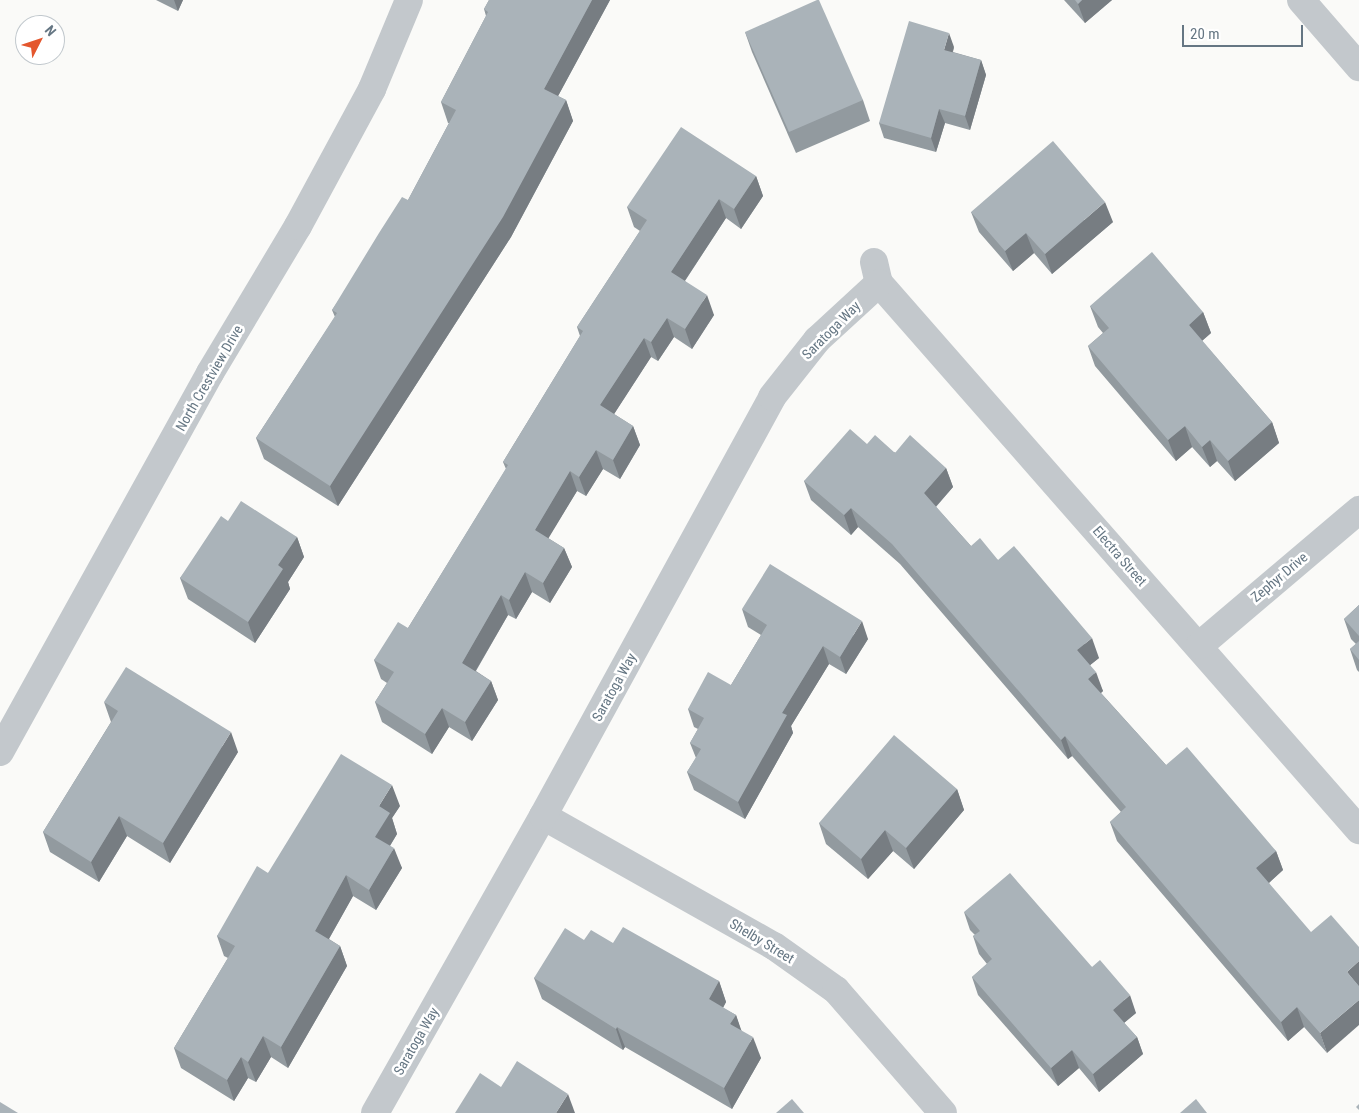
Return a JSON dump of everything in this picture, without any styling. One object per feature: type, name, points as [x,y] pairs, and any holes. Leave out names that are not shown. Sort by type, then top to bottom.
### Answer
[{"type":"street","name":"North Crestview Drive","points":[[0,752],[210,374],[298,226],[372,88],[409,0]]},
{"type":"street","points":[[1301,0],[1359,67]]},
{"type":"street","name":"Electra Street","points":[[876,272],[1359,830]]},
{"type":"street","name":"Saratoga Way","points":[[375,1113],[544,816],[772,397],[817,340],[876,272]]},
{"type":"street","name":"Zephyr Drive","points":[[1200,645],[1359,510]]},
{"type":"street","name":"Shelby Street","points":[[544,816],[774,946],[836,990],[943,1113]]},
{"type":"building","points":[[489,0],[592,0],[544,89],[566,100],[503,217],[330,486],[256,438],[337,313],[332,310],[379,233],[402,197],[408,200],[456,110],[441,102],[488,12],[484,9]]},
{"type":"building","points":[[819,0],[863,100],[789,132],[745,32]]},
{"type":"building","points":[[909,21],[949,33],[944,50],[981,60],[965,116],[939,109],[931,138],[879,123]]},
{"type":"building","points":[[681,127],[756,176],[734,209],[719,199],[671,272],[707,295],[685,329],[667,318],[651,342],[644,338],[600,405],[633,426],[613,460],[596,450],[579,477],[570,471],[535,530],[564,548],[543,583],[525,572],[509,600],[501,595],[462,663],[491,681],[465,722],[442,708],[425,734],[375,702],[394,672],[374,660],[398,622],[408,628],[508,465],[503,462],[583,331],[577,327],[647,220],[627,207]]},
{"type":"building","points":[[1053,141],[1105,202],[1045,254],[1026,233],[1005,251],[971,212]]},
{"type":"building","points":[[1152,252],[1203,312],[1189,325],[1272,422],[1228,461],[1210,440],[1202,447],[1185,426],[1168,440],[1088,346],[1109,328],[1090,306]]},
{"type":"building","points":[[850,429],[867,444],[875,435],[895,453],[910,435],[946,468],[924,493],[971,546],[980,538],[998,560],[1014,546],[1092,638],[1077,650],[1096,672],[1088,679],[1166,765],[1187,747],[1276,851],[1256,868],[1311,932],[1331,915],[1359,947],[1359,961],[1347,972],[1359,986],[1359,1000],[1320,1033],[1297,1007],[1281,1022],[1110,822],[1126,807],[1065,736],[1061,740],[892,544],[851,508],[844,515],[804,481]]},
{"type":"building","points":[[241,501],[297,537],[278,565],[283,569],[248,622],[180,578],[221,516],[228,521]]},
{"type":"building","points":[[770,564],[862,621],[840,657],[823,646],[782,713],[787,715],[738,802],[687,772],[701,749],[690,743],[704,718],[688,709],[708,672],[731,685],[767,625],[742,609]]},
{"type":"building","points":[[1359,605],[1359,636],[1344,619]]},
{"type":"building","points":[[1359,641],[1359,660],[1350,649]]},
{"type":"building","points":[[126,667],[231,732],[163,843],[119,816],[91,862],[43,832],[118,711],[104,702]]},
{"type":"building","points":[[894,735],[957,789],[906,848],[885,830],[861,859],[819,823]]},
{"type":"building","points":[[341,754],[392,785],[379,806],[390,813],[375,837],[394,848],[369,890],[346,875],[315,931],[340,946],[281,1047],[263,1036],[248,1062],[241,1057],[227,1080],[174,1048],[235,946],[217,936],[257,866],[268,873]]},
{"type":"building","points":[[1010,873],[1092,967],[1100,960],[1130,995],[1113,1010],[1137,1037],[1093,1074],[1072,1050],[1051,1068],[972,977],[992,959],[973,936],[980,931],[964,912]]},
{"type":"building","points":[[623,927],[719,981],[709,999],[736,1015],[730,1024],[753,1037],[724,1088],[617,1027],[616,1029],[534,978],[565,928],[584,940],[591,930],[613,943]]},
{"type":"building","points":[[517,1061],[568,1094],[556,1113],[455,1113],[480,1073],[501,1087]]},
{"type":"building","points":[[792,1099],[804,1113],[776,1113]]},
{"type":"building","points":[[1196,1099],[1207,1113],[1180,1113]]},
{"type":"building","points":[[0,1102],[18,1113],[0,1113]]}]
